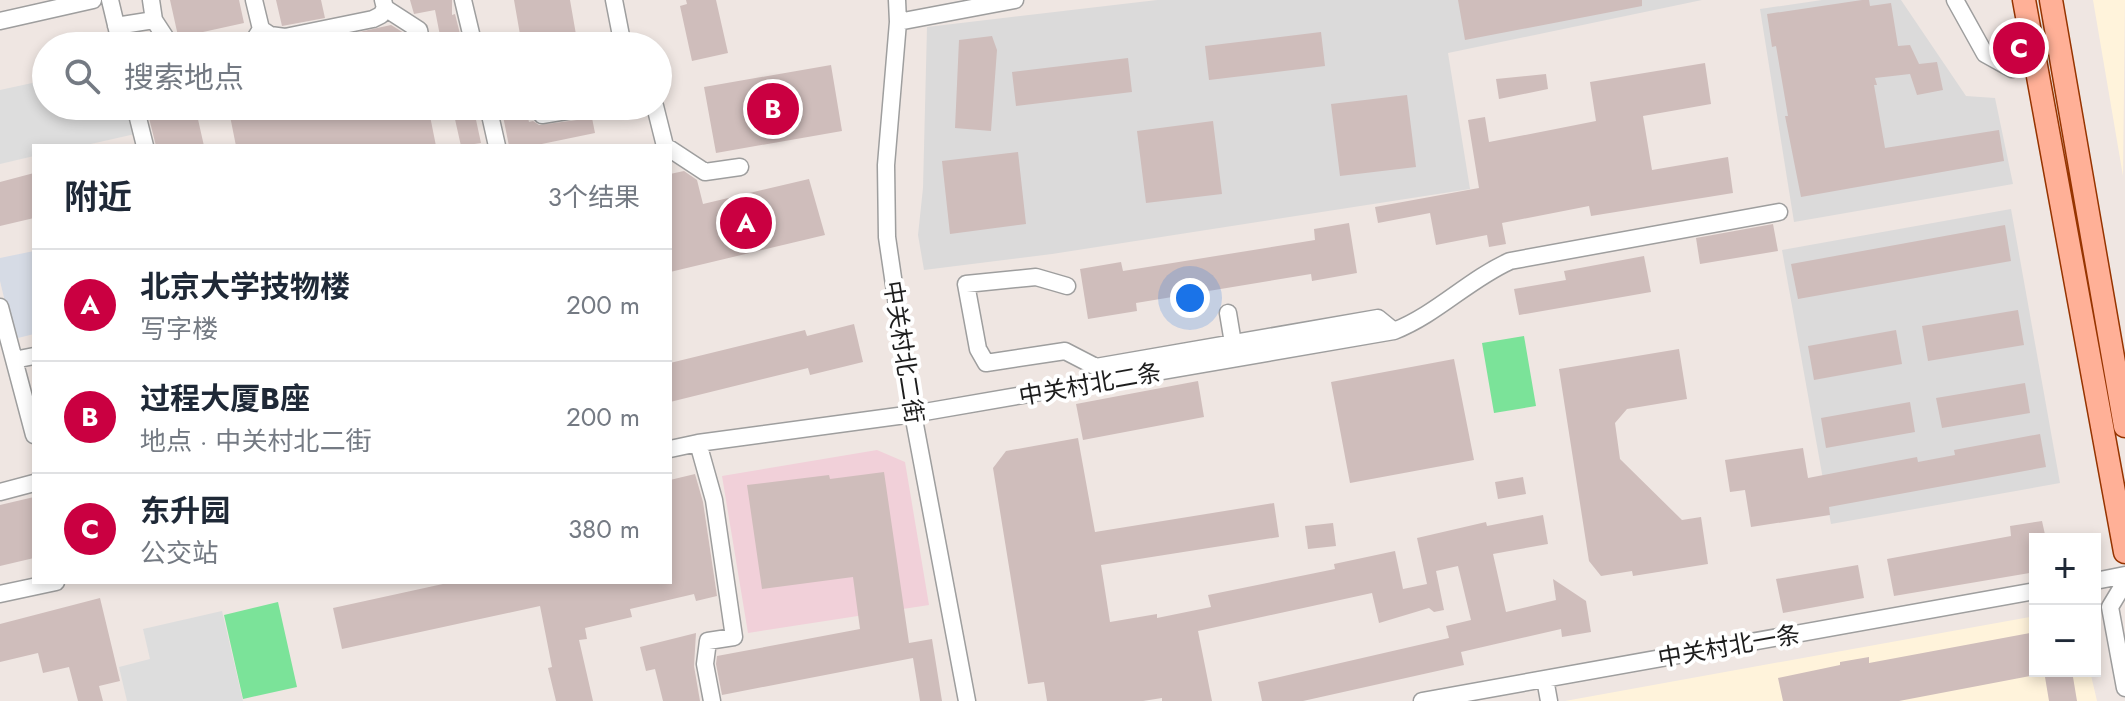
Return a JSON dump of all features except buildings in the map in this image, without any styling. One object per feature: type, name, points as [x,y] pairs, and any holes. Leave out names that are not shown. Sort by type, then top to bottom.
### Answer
[{"type":"main road","points":[[2024,0],[2125,552]]},
{"type":"main road","points":[[2051,0],[2125,426]]},
{"type":"street","points":[[0,21],[93,0]]},
{"type":"street","points":[[110,0],[118,32]]},
{"type":"street","points":[[151,0],[154,20],[162,32]]},
{"type":"street","points":[[254,0],[261,29],[266,32]]},
{"type":"street","points":[[463,0],[471,32]]},
{"type":"street","points":[[614,0],[620,32]]},
{"type":"street","name":"中关村北二街","points":[[897,0],[885,201],[891,276],[913,414],[967,701]]},
{"type":"street","points":[[898,22],[1015,0]]},
{"type":"street","points":[[1955,0],[1985,54],[2012,69]]},
{"type":"street","points":[[309,32],[373,19],[381,15],[384,4],[419,32]]},
{"type":"street","points":[[116,26],[154,20]]},
{"type":"street","points":[[138,120],[144,144]]},
{"type":"street","points":[[491,120],[497,144]]},
{"type":"street","points":[[659,120],[667,144]]},
{"type":"street","points":[[672,151],[705,172],[740,167]]},
{"type":"street","name":"中关村北二条","points":[[672,449],[913,414],[1394,331],[1426,317],[1493,269],[1529,255],[1779,212]]},
{"type":"street","points":[[1067,286],[1036,277],[966,284],[978,349],[986,363],[1065,351],[1096,367],[1378,318],[1394,331]]},
{"type":"street","points":[[0,307],[32,428]]},
{"type":"street","points":[[1228,313],[1233,343]]},
{"type":"street","points":[[14,360],[32,356]]},
{"type":"street","points":[[698,443],[714,500],[734,637],[708,641],[705,664],[712,701]]},
{"type":"street","points":[[0,492],[32,484]]},
{"type":"street","points":[[2101,580],[2125,575]]},
{"type":"street","points":[[2125,582],[2110,607],[2125,688]]},
{"type":"street","points":[[0,594],[47,584]]},
{"type":"street","name":"中关村北一条","points":[[1422,701],[2029,592]]},
{"type":"street","points":[[1545,679],[1549,701]]},
{"type":"shaded area","points":[[1157,0],[1702,0],[1448,53],[1470,189],[1052,254],[924,270],[918,235],[923,188],[927,27]]},
{"type":"shaded area","points":[[1822,0],[1901,0],[1966,96],[1995,98],[2013,184],[1794,222],[1760,9]]},
{"type":"shaded area","points":[[2093,0],[2125,0],[2123,176]]},
{"type":"shaded area","points":[[32,83],[32,120],[132,120],[135,134],[91,144],[32,144],[32,156],[0,164],[0,90]]},
{"type":"shaded area","points":[[2011,209],[2060,483],[1831,524],[1782,250]]},
{"type":"shaded area","points":[[32,251],[32,334],[14,339],[0,281],[0,258]]},
{"type":"shaded area","points":[[877,450],[905,462],[929,605],[748,633],[722,476]]},
{"type":"shaded area","points":[[222,611],[243,701],[127,701],[119,667],[150,659],[143,629]]},
{"type":"shaded area","points":[[2029,617],[2029,677],[2091,677],[2097,701],[1565,701]]},
{"type":"green space","points":[[1524,336],[1536,406],[1494,413],[1482,343]]},
{"type":"green space","points":[[278,602],[297,687],[243,699],[224,615]]},
{"type":"place","name":"东升园","points":[[2019,48]]},
{"type":"place","name":"过程大厦B座","points":[[773,109]]},
{"type":"place","name":"北京大学技物楼","points":[[746,223]]}]
